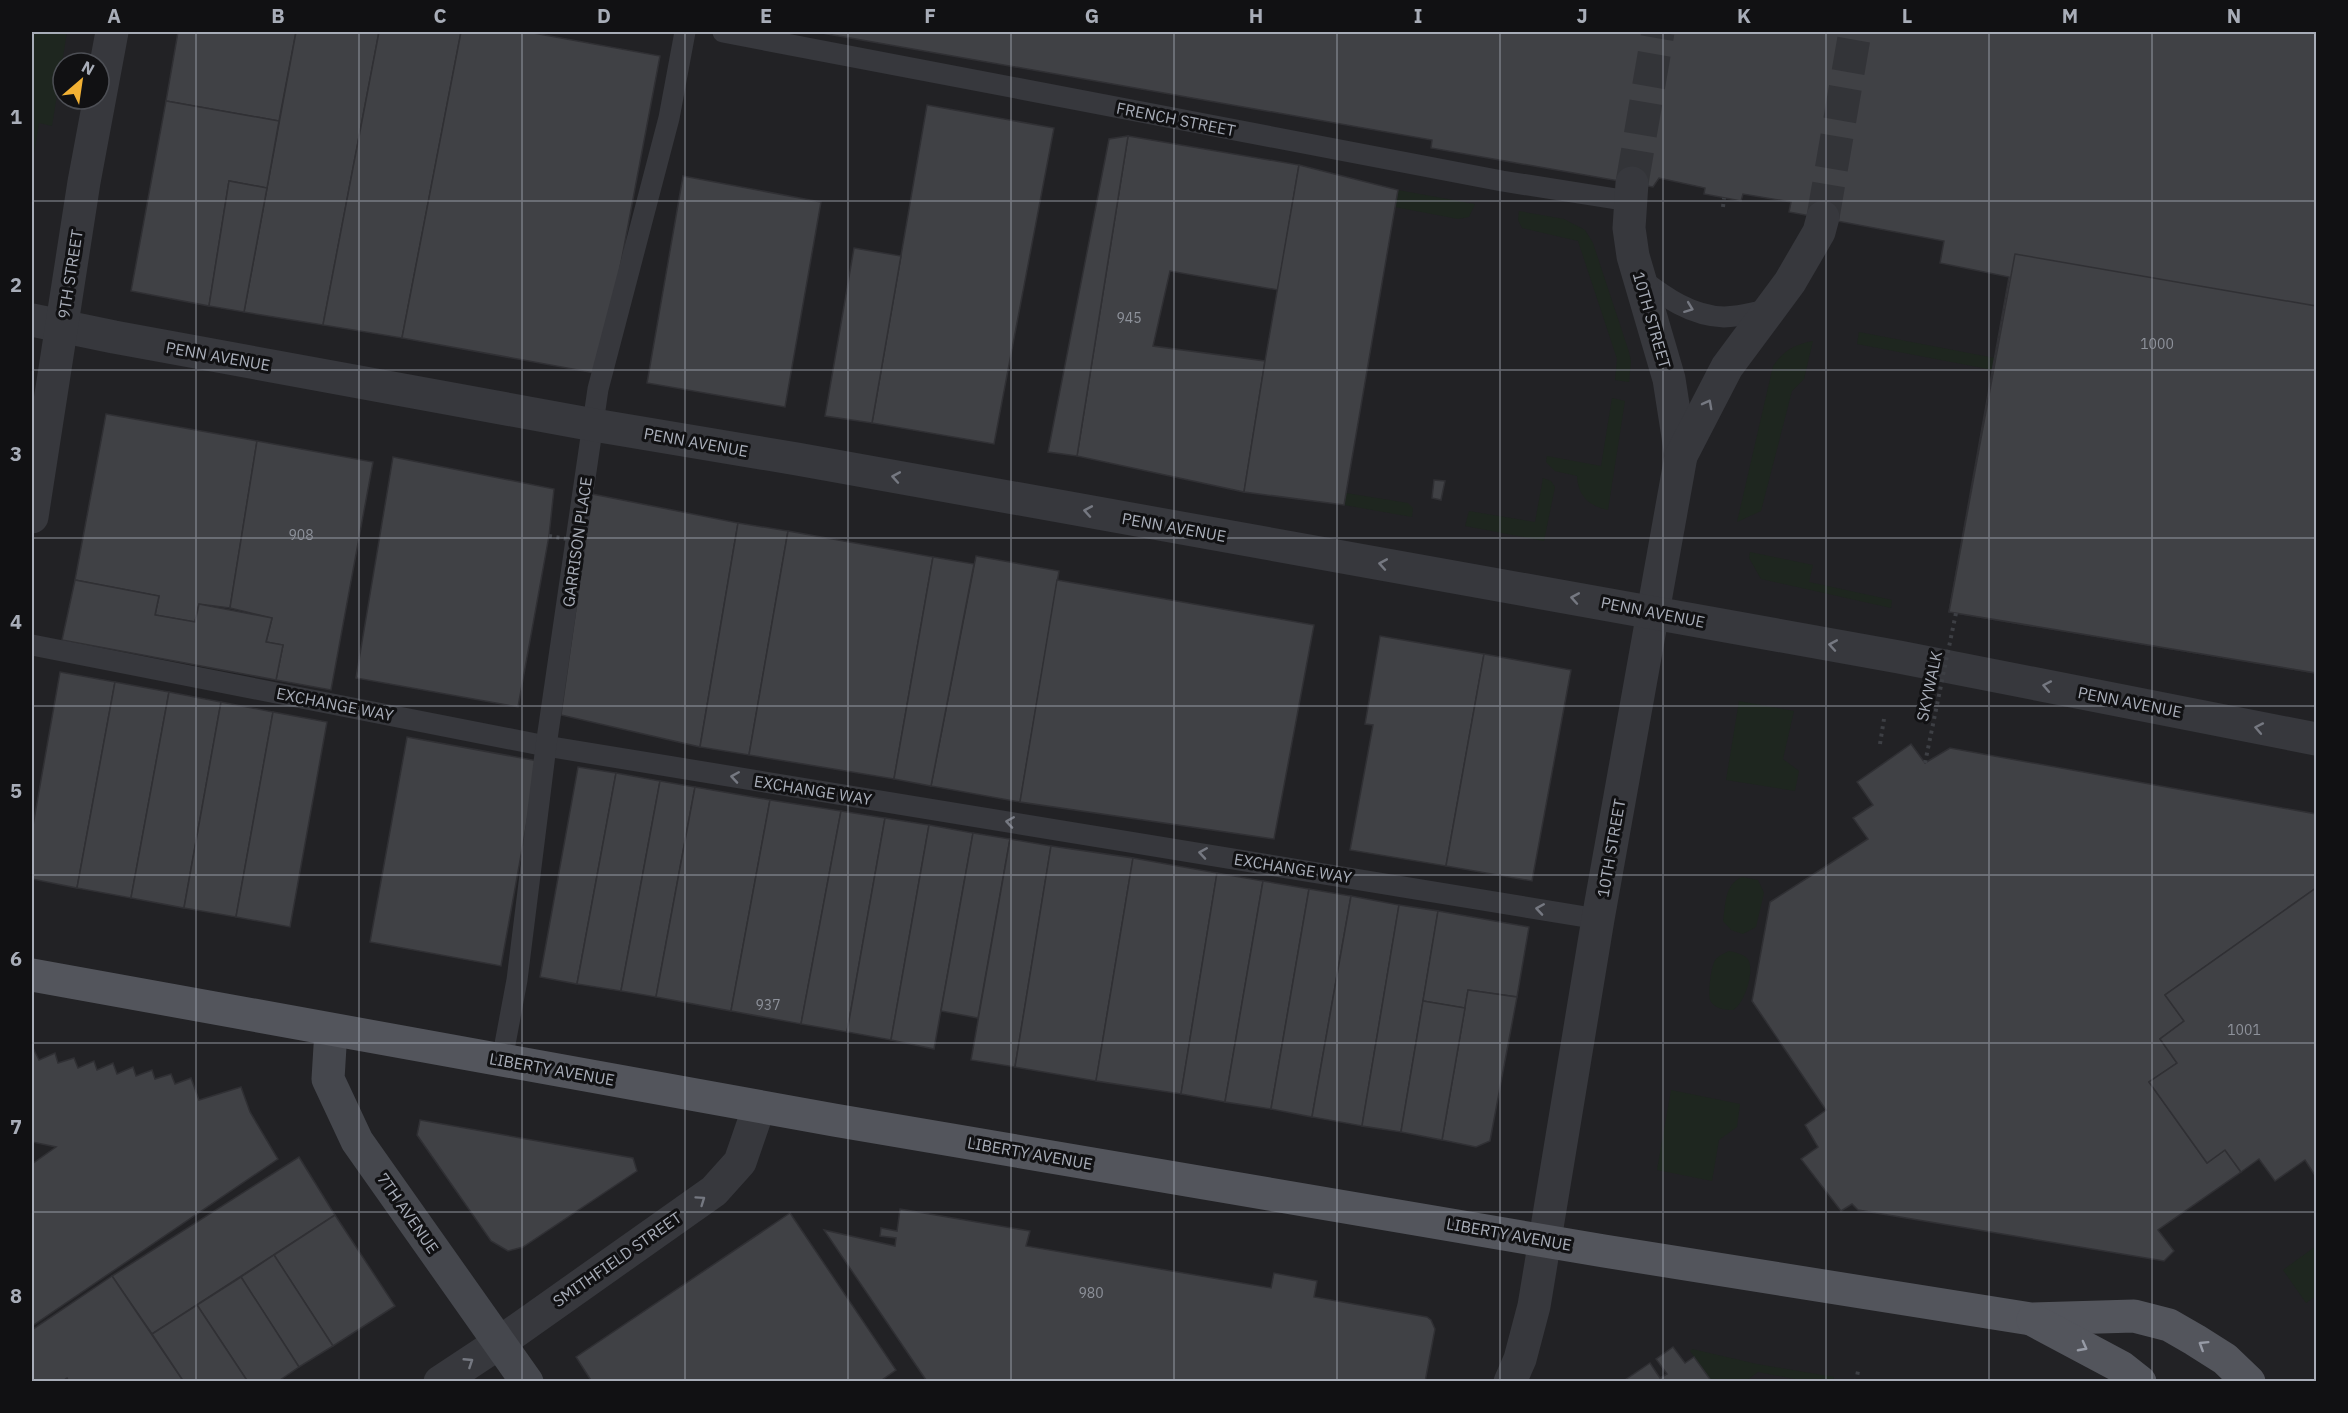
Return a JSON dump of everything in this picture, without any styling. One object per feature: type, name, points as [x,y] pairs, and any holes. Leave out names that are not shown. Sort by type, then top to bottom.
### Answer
[{"type":"main road","name":"LIBERTY AVENUE","points":[[32,975],[759,1107],[1546,1241],[2031,1319],[2134,1316],[2169,1325],[2225,1359],[2249,1382]]},
{"type":"main road","name":"7TH AVENUE","points":[[331,1030],[328,1079],[352,1131],[526,1382]]},
{"type":"main road","name":"LIBERTY AVENUE","points":[[2031,1319],[2121,1367],[2140,1382]]},
{"type":"street","name":"9TH STREET","points":[[32,517],[47,323],[84,182],[112,32]]},
{"type":"street","name":"10TH STREET","points":[[1631,192],[1629,228],[1633,256],[1669,379],[1681,456]]},
{"type":"street","name":"10TH STREET","points":[[1510,1382],[1520,1359],[1534,1306],[1598,919],[1681,456],[1727,367],[1771,309],[1802,262],[1819,232],[1823,217]]},
{"type":"street","name":"PENN AVENUE","points":[[47,323],[594,424],[1899,657],[2316,739]]},
{"type":"street","name":"SMITHFIELD STREET","points":[[440,1382],[714,1191],[740,1162],[759,1107]]},
{"type":"lane","name":"GARRISON PLACE","points":[[502,1060],[517,980],[546,746],[598,389],[669,118],[685,32]]},
{"type":"lane","name":"FRENCH STREET","points":[[723,32],[1491,179],[1631,192]]},
{"type":"lane","points":[[1640,278],[1670,300],[1709,315],[1726,317],[1771,309]]},
{"type":"lane","name":"EXCHANGE WAY","points":[[32,645],[546,746],[1598,919]]},
{"type":"path","points":[[1723,207],[1724,198]]},
{"type":"path","points":[[549,536],[586,542]]},
{"type":"path","name":"SKYWALK","points":[[1925,763],[1956,613]]},
{"type":"path","points":[[1880,744],[1884,719]]},
{"type":"path","points":[[1856,1382],[1858,1371]]},
{"type":"shaded area","points":[[32,32],[2316,32],[2316,1381],[32,1381]]},
{"type":"shaded area","points":[[32,32],[67,32],[64,51],[51,51],[51,111],[54,111],[52,126],[39,123],[32,165]]},
{"type":"shaded area","points":[[1398,190],[1475,204],[1469,217],[1458,219],[1395,207]]},
{"type":"shaded area","points":[[1519,211],[1564,219],[1585,230],[1593,243],[1629,352],[1631,361],[1629,382],[1615,380],[1617,359],[1578,241],[1522,228],[1518,220]]},
{"type":"shaded area","points":[[1859,332],[1995,358],[1993,370],[1857,344]]},
{"type":"shaded area","points":[[1813,341],[1804,379],[1792,391],[1761,511],[1737,522],[1773,366],[1790,349]]},
{"type":"shaded area","points":[[1612,398],[1625,401],[1608,510],[1595,506],[1586,499],[1580,489],[1577,476],[1555,471],[1546,462],[1547,456],[1601,466]]},
{"type":"shaded area","points":[[1543,478],[1551,481],[1555,487],[1544,541],[1465,526],[1469,511],[1535,522]]},
{"type":"shaded area","points":[[1346,493],[1408,503],[1413,508],[1412,517],[1344,505]]},
{"type":"shaded area","points":[[1750,552],[1813,565],[1809,582],[1892,600],[1891,608],[1761,579],[1749,558]]},
{"type":"shaded area","points":[[1739,701],[1794,711],[1783,759],[1799,771],[1795,791],[1726,780]]},
{"type":"shaded area","points":[[1742,877],[1758,880],[1764,893],[1756,927],[1743,934],[1731,930],[1723,921],[1729,890],[1736,880]]},
{"type":"shaded area","points":[[1729,951],[1747,958],[1750,970],[1745,994],[1733,1010],[1715,1006],[1711,1002],[1709,993],[1714,962],[1719,956]]},
{"type":"shaded area","points":[[1671,1090],[1740,1104],[1737,1127],[1719,1140],[1712,1181],[1657,1170]]},
{"type":"shaded area","points":[[2316,1246],[2316,1296],[2306,1303],[2283,1270]]},
{"type":"shaded area","points":[[1692,1349],[1757,1364],[1834,1377],[1833,1381],[1805,1381],[1758,1372],[1746,1381],[1712,1381],[1690,1351]]},
{"type":"building","points":[[178,32],[296,32],[279,121],[166,101]]},
{"type":"building","points":[[296,32],[379,32],[323,325],[244,312]]},
{"type":"building","points":[[379,32],[461,32],[402,338],[323,325]]},
{"type":"building","points":[[461,32],[528,32],[660,56],[600,374],[402,338]]},
{"type":"building","points":[[816,32],[2316,32],[2316,673],[1949,612],[2009,277],[1940,263],[1944,241],[1789,212],[1791,202],[1743,194],[1741,201],[1704,194],[1705,188],[1659,178],[1653,187],[1431,148],[1432,140]]},
{"type":"building","points":[[166,101],[279,121],[267,188],[229,181],[209,306],[131,291]]},
{"type":"building","points":[[927,105],[1054,128],[994,444],[872,423]]},
{"type":"building","points":[[1128,136],[1299,165],[1278,290],[1170,271],[1153,346],[1265,361],[1244,492],[1077,456]]},
{"type":"building","points":[[1128,136],[1077,456],[1048,452],[1109,139]]},
{"type":"building","points":[[1299,165],[1398,190],[1344,505],[1244,492]]},
{"type":"building","points":[[683,176],[821,202],[785,407],[647,383]]},
{"type":"building","points":[[229,181],[267,188],[244,312],[209,306]]},
{"type":"building","points":[[854,248],[901,256],[872,423],[825,416]]},
{"type":"building","points":[[2015,254],[2316,306],[2316,673],[1949,612]]},
{"type":"building","points":[[106,414],[257,441],[230,608],[199,604],[195,622],[155,615],[159,596],[75,580]]},
{"type":"building","points":[[257,441],[373,462],[331,690],[276,680],[283,645],[266,642],[272,618],[230,608]]},
{"type":"building","points":[[393,457],[554,489],[549,536],[518,707],[356,678]]},
{"type":"building","points":[[1434,480],[1445,481],[1441,500],[1432,498]]},
{"type":"building","points":[[592,494],[738,523],[700,747],[561,715]]},
{"type":"building","points":[[738,523],[788,531],[749,755],[700,747]]},
{"type":"building","points":[[788,531],[933,557],[894,779],[749,755]]},
{"type":"building","points":[[976,556],[1059,571],[1020,802],[931,786]]},
{"type":"building","points":[[933,557],[974,564],[931,786],[894,779]]},
{"type":"building","points":[[75,580],[159,596],[155,615],[195,622],[199,604],[272,618],[266,642],[283,645],[276,680],[62,640]]},
{"type":"building","points":[[1057,580],[1314,625],[1274,839],[1020,802]]},
{"type":"building","points":[[1380,636],[1484,654],[1446,866],[1350,850],[1373,725],[1365,724]]},
{"type":"building","points":[[1484,654],[1571,670],[1532,881],[1446,866]]},
{"type":"building","points":[[60,672],[115,682],[77,888],[32,879],[32,831]]},
{"type":"building","points":[[115,682],[169,692],[131,898],[77,888]]},
{"type":"building","points":[[169,692],[221,702],[184,908],[131,898]]},
{"type":"building","points":[[221,702],[273,712],[236,917],[184,908]]},
{"type":"building","points":[[273,712],[327,722],[290,927],[236,917]]},
{"type":"building","points":[[407,737],[538,761],[501,966],[370,942]]},
{"type":"building","points":[[1911,744],[1925,763],[1950,748],[2316,814],[2316,888],[2165,995],[2184,1021],[2160,1039],[2177,1063],[2149,1082],[2207,1163],[2225,1150],[2241,1172],[2158,1230],[2174,1251],[2164,1261],[1858,1210],[1852,1204],[1841,1211],[1801,1159],[1818,1147],[1805,1125],[1826,1110],[1752,1001],[1770,902],[1868,839],[1853,818],[1873,805],[1857,782]]},
{"type":"building","points":[[578,767],[616,773],[577,984],[540,977]]},
{"type":"building","points":[[616,773],[660,781],[621,991],[577,984]]},
{"type":"building","points":[[660,781],[695,787],[656,997],[621,991]]},
{"type":"building","points":[[695,787],[770,800],[731,1011],[656,997]]},
{"type":"building","points":[[770,800],[841,811],[801,1024],[731,1011]]},
{"type":"building","points":[[841,811],[885,818],[847,1032],[801,1024]]},
{"type":"building","points":[[885,818],[929,825],[891,1040],[847,1032]]},
{"type":"building","points":[[929,825],[973,833],[934,1049],[891,1040]]},
{"type":"building","points":[[973,833],[1010,839],[978,1018],[941,1011]]},
{"type":"building","points":[[1010,839],[1051,846],[1015,1067],[971,1060]]},
{"type":"building","points":[[1051,846],[1133,858],[1096,1081],[1015,1067]]},
{"type":"building","points":[[1133,858],[1217,873],[1181,1094],[1096,1081]]},
{"type":"building","points":[[1217,873],[1263,881],[1225,1102],[1181,1094]]},
{"type":"building","points":[[1263,881],[1309,889],[1271,1109],[1225,1102]]},
{"type":"building","points":[[2316,888],[2316,1177],[2305,1160],[2275,1181],[2259,1159],[2241,1172],[2225,1150],[2207,1163],[2149,1082],[2177,1063],[2160,1039],[2184,1021],[2165,995]]},
{"type":"building","points":[[1309,889],[1351,896],[1312,1117],[1271,1109]]},
{"type":"building","points":[[1351,896],[1399,905],[1362,1126],[1312,1117]]},
{"type":"building","points":[[1399,905],[1438,911],[1401,1132],[1362,1126]]},
{"type":"building","points":[[1438,911],[1529,927],[1517,997],[1468,990],[1465,1008],[1423,1001]]},
{"type":"building","points":[[1468,990],[1517,997],[1490,1141],[1476,1147],[1442,1140]]},
{"type":"building","points":[[1423,1001],[1465,1008],[1442,1140],[1401,1132]]},
{"type":"building","points":[[34,1050],[39,1060],[55,1053],[58,1063],[74,1058],[78,1068],[94,1061],[97,1070],[113,1063],[117,1074],[133,1067],[136,1076],[152,1070],[155,1079],[171,1074],[175,1084],[191,1078],[199,1100],[241,1087],[250,1112],[278,1159],[32,1326],[32,1164],[56,1147],[32,1142],[32,1052]]},
{"type":"building","points":[[420,1120],[633,1158],[637,1171],[523,1247],[508,1251],[491,1241],[417,1135]]},
{"type":"building","points":[[299,1157],[335,1215],[152,1334],[112,1276]]},
{"type":"building","points":[[900,1209],[1030,1231],[1026,1246],[1271,1288],[1274,1273],[1317,1281],[1314,1297],[1427,1317],[1435,1329],[1425,1382],[924,1382],[926,1380],[824,1230],[895,1246],[896,1238],[880,1236],[881,1228],[897,1231]]},
{"type":"building","points":[[790,1213],[896,1370],[879,1382],[592,1382],[576,1357]]},
{"type":"building","points":[[335,1215],[395,1306],[333,1346],[274,1255]]},
{"type":"building","points":[[274,1255],[333,1346],[299,1367],[241,1277]]},
{"type":"building","points":[[112,1276],[184,1382],[69,1382],[67,1378],[61,1382],[32,1382],[32,1330]]},
{"type":"building","points":[[241,1277],[299,1367],[277,1382],[248,1382],[197,1305]]},
{"type":"building","points":[[197,1305],[248,1382],[184,1382],[152,1334]]},
{"type":"building","points":[[1673,1347],[1685,1363],[1694,1357],[1712,1382],[1622,1382],[1650,1363],[1660,1378],[1667,1374],[1656,1359]]},
{"type":"tunnel","points":[[1632,183],[1658,32]]},
{"type":"tunnel","points":[[1823,217],[1855,32]]}]
